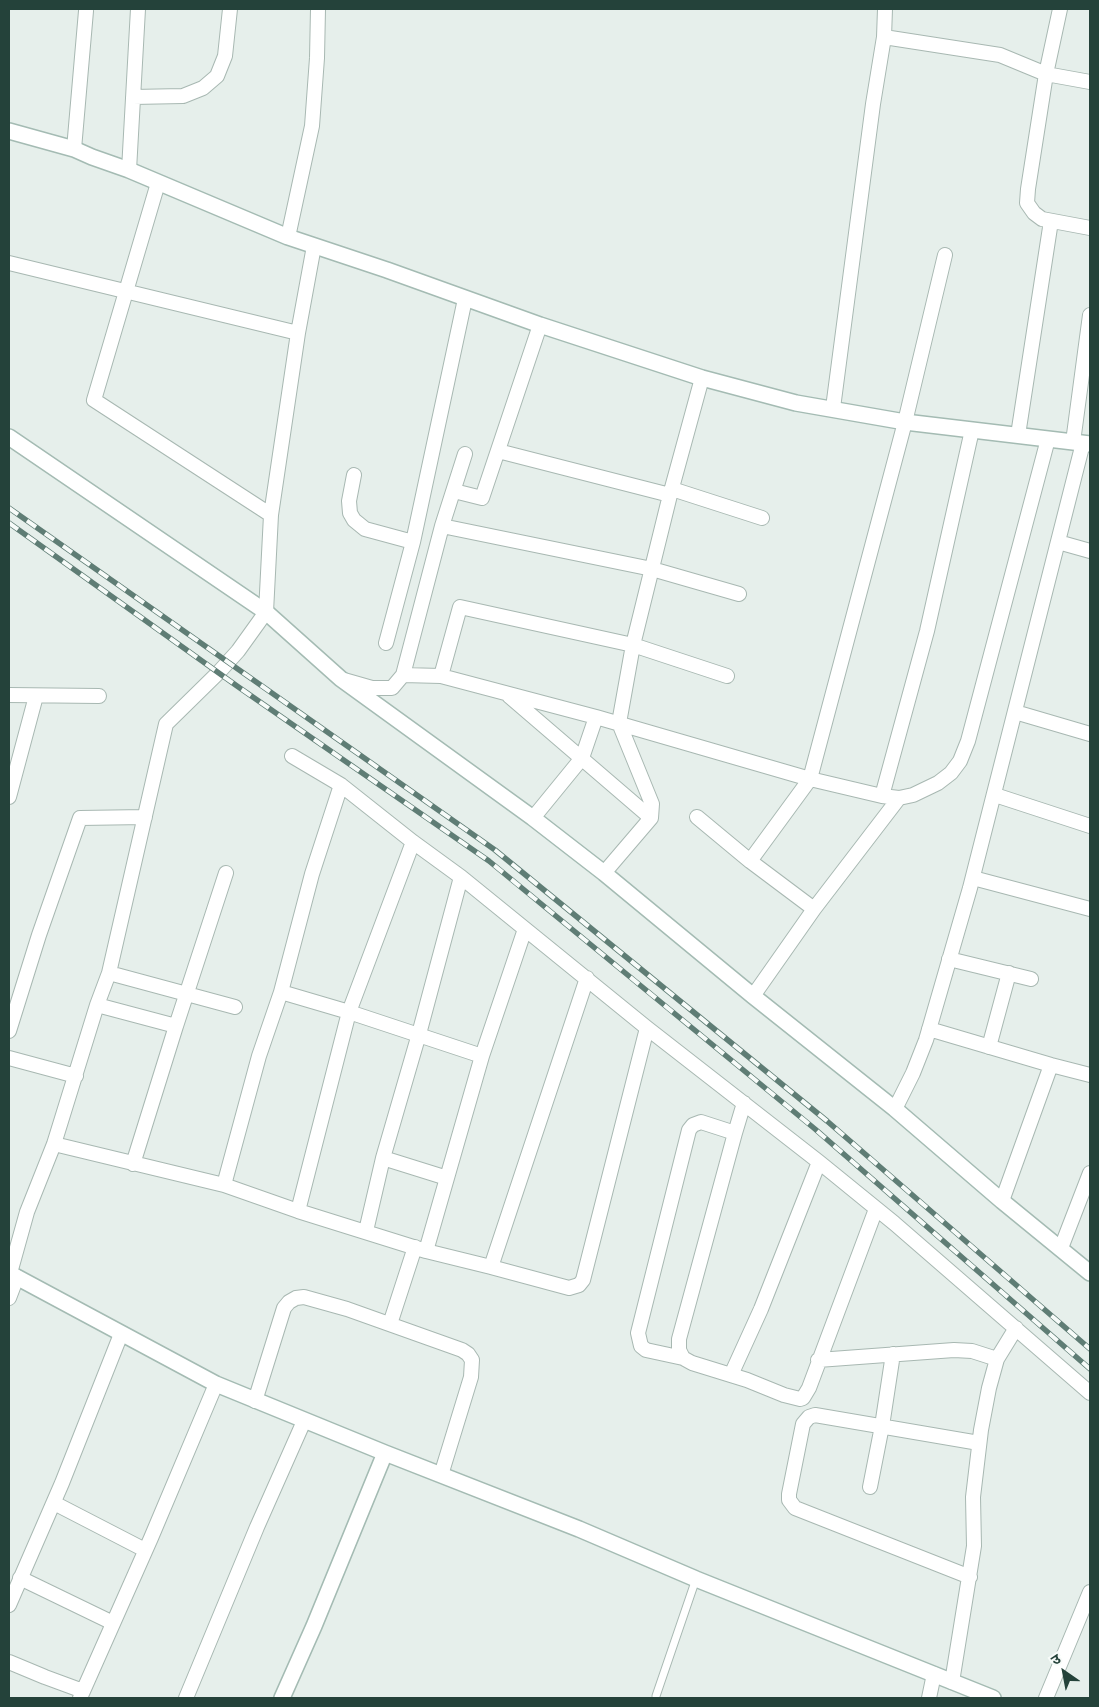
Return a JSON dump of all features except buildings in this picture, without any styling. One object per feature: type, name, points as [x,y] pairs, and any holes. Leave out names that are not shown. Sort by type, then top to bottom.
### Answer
[{"type":"street","points":[[129,170],[138,9]]},
{"type":"street","points":[[133,97],[183,96],[203,88],[217,76],[225,56],[230,9]]},
{"type":"street","points":[[288,237],[312,126],[318,58],[318,9]]},
{"type":"street","points":[[833,408],[873,104],[884,37],[885,9]]},
{"type":"street","points":[[1060,9],[1046,74],[1027,203],[1034,213],[1042,219],[1090,228]]},
{"type":"street","points":[[74,149],[86,11]]},
{"type":"street","points":[[884,37],[1000,56],[1046,74],[1090,82]]},
{"type":"street","points":[[9,131],[74,149],[288,237],[540,325],[702,378],[796,402],[905,422],[1082,443]]},
{"type":"street","points":[[158,183],[94,400],[271,515]]},
{"type":"street","points":[[1018,435],[1051,220]]},
{"type":"street","points":[[9,1298],[12,1274],[27,1212],[54,1144],[97,1005],[109,973],[166,724],[238,652],[266,612],[271,515],[298,333],[314,246]]},
{"type":"street","points":[[750,861],[810,779],[905,422],[946,255]]},
{"type":"street","points":[[9,262],[298,333]]},
{"type":"street","points":[[386,642],[413,542],[465,299]]},
{"type":"street","points":[[895,1110],[913,1073],[929,1029],[973,878],[1058,542],[1082,443],[1090,315]]},
{"type":"street","points":[[454,491],[482,498],[540,325]]},
{"type":"street","points":[[604,873],[651,818],[652,804],[618,724],[633,645],[702,378]]},
{"type":"street","points":[[882,796],[927,631],[972,430]]},
{"type":"street","points":[[9,437],[266,612],[341,679],[533,818],[604,873],[895,1110],[1090,1273]]},
{"type":"street","points":[[404,675],[442,676],[596,717],[810,779],[882,796],[899,798],[924,790],[938,783],[951,773],[960,762],[968,741],[1048,439]]},
{"type":"street","points":[[498,451],[671,492],[762,518]]},
{"type":"street","points":[[341,679],[372,688],[392,688],[404,675],[442,526],[465,454]]},
{"type":"street","points":[[354,475],[350,513],[354,520],[365,528],[413,542]]},
{"type":"street","points":[[442,526],[652,569],[738,594]]},
{"type":"street","points":[[1058,542],[1090,551]]},
{"type":"street","points":[[442,676],[460,607],[633,645],[727,676]]},
{"type":"street","points":[[507,694],[651,818]]},
{"type":"street","points":[[9,695],[99,696]]},
{"type":"street","points":[[9,797],[36,696]]},
{"type":"street","points":[[1015,712],[1090,734]]},
{"type":"street","points":[[533,818],[582,758],[596,717]]},
{"type":"street","points":[[292,756],[341,785],[461,877],[647,1028],[819,1162],[876,1208],[1090,1393]]},
{"type":"street","points":[[224,1185],[259,1056],[281,992],[312,874],[341,785]]},
{"type":"street","points":[[995,795],[1090,826]]},
{"type":"street","points":[[753,996],[814,909],[899,798]]},
{"type":"street","points":[[698,817],[750,861],[814,909]]},
{"type":"street","points":[[9,1031],[39,935],[80,818],[145,818]]},
{"type":"street","points":[[298,1211],[349,1012],[413,842]]},
{"type":"street","points":[[133,1164],[226,873]]},
{"type":"street","points":[[366,1231],[383,1158],[419,1034],[461,877]]},
{"type":"street","points":[[973,878],[1090,909]]},
{"type":"street","points":[[390,1324],[421,1249],[447,1178],[482,1056],[525,928]]},
{"type":"street","points":[[949,959],[1031,979]]},
{"type":"street","points":[[109,973],[234,1007]]},
{"type":"street","points":[[989,1047],[1009,973]]},
{"type":"street","points":[[491,1268],[587,978]]},
{"type":"street","points":[[281,992],[419,1034],[482,1056]]},
{"type":"street","points":[[97,1005],[176,1026]]},
{"type":"street","points":[[54,1144],[224,1185],[298,1211],[421,1249],[569,1288],[579,1284],[582,1280],[647,1028]]},
{"type":"street","points":[[929,1029],[1090,1075]]},
{"type":"street","points":[[9,1058],[76,1076]]},
{"type":"street","points":[[1002,1201],[1051,1065]]},
{"type":"street","points":[[683,1358],[679,1350],[679,1339],[734,1133],[744,1103]]},
{"type":"street","points":[[734,1133],[701,1122],[697,1122],[690,1130],[638,1332],[640,1346],[646,1350],[683,1358],[692,1363],[800,1399],[805,1396],[876,1208]]},
{"type":"street","points":[[383,1158],[447,1178]]},
{"type":"street","points":[[731,1376],[761,1309],[819,1162]]},
{"type":"street","points":[[1062,1248],[1090,1173]]},
{"type":"street","points":[[12,1274],[216,1384],[384,1453],[579,1529],[696,1579],[993,1698]]},
{"type":"street","points":[[256,1401],[284,1308],[296,1298],[304,1297],[347,1309],[462,1350],[472,1360],[471,1377],[441,1475]]},
{"type":"street","points":[[952,1682],[974,1546],[973,1497],[979,1443],[989,1388],[997,1359],[1016,1328]]},
{"type":"street","points":[[9,1605],[54,1503],[121,1334]]},
{"type":"street","points":[[818,1360],[963,1350],[982,1353],[997,1359]]},
{"type":"street","points":[[870,1487],[893,1354]]},
{"type":"street","points":[[9,1662],[82,1694],[216,1384]]},
{"type":"street","points":[[970,1576],[795,1508],[791,1505],[789,1494],[803,1424],[809,1417],[815,1416],[882,1426],[979,1443]]},
{"type":"street","points":[[186,1698],[257,1527],[304,1421]]},
{"type":"street","points":[[282,1698],[314,1626],[384,1453]]},
{"type":"street","points":[[54,1503],[145,1550]]},
{"type":"street","points":[[20,1578],[113,1623]]},
{"type":"street","points":[[1046,1698],[1090,1592]]},
{"type":"street","points":[[929,1698],[934,1674]]},
{"type":"lane","points":[[656,1696],[696,1579]]},
{"type":"railway","points":[[9,508],[495,850],[827,1121],[1090,1349]]},
{"type":"railway","points":[[9,523],[237,686],[489,861],[815,1129],[1090,1369]]}]
